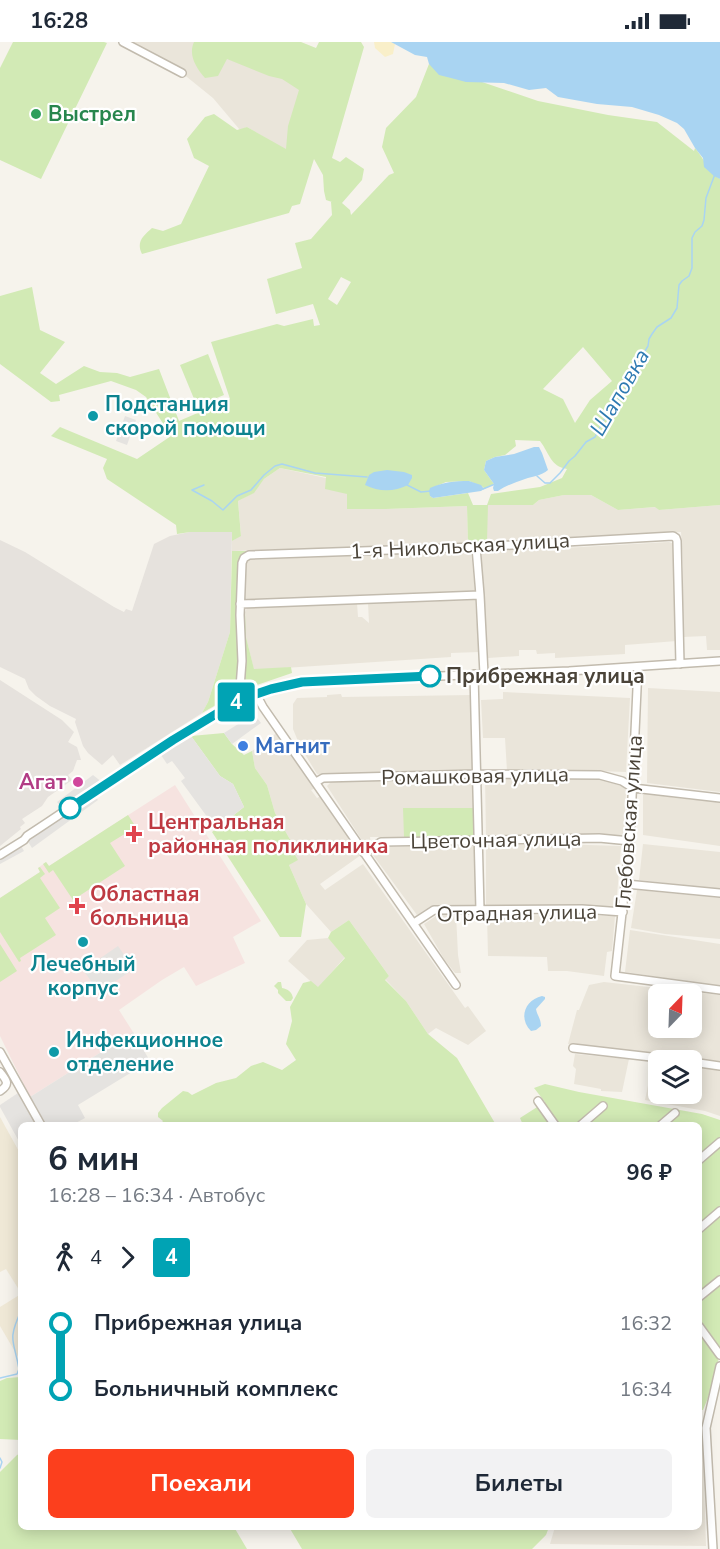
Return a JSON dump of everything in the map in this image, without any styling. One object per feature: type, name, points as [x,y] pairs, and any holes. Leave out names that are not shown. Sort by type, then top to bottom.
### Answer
[{"type":"street","points":[[123,42],[182,73]]},
{"type":"street","name":"1-я Никольская улица","points":[[240,604],[242,563],[249,555],[476,547],[670,536],[676,538],[677,541],[680,664]]},
{"type":"street","points":[[476,547],[484,674]]},
{"type":"street","points":[[239,701],[242,661],[240,604],[480,595]]},
{"type":"street","points":[[0,855],[106,783],[239,701],[293,683],[569,671],[720,661]]},
{"type":"street","name":"Глебовская улица","points":[[638,667],[630,841],[615,976],[720,990]]},
{"type":"street","points":[[474,674],[480,910]]},
{"type":"street","points":[[256,694],[456,985]]},
{"type":"street","name":"Ромашковая улица","points":[[316,782],[323,778],[477,774],[600,775],[622,781],[633,788],[720,798]]},
{"type":"street","name":"Цветочная улица","points":[[364,853],[381,842],[599,838],[630,841]]},
{"type":"street","points":[[626,884],[720,893]]},
{"type":"street","name":"Отрадная улица","points":[[414,923],[434,910],[582,909],[623,912]]},
{"type":"street","points":[[573,1048],[648,1057]]},
{"type":"street","points":[[0,1052],[39,1122]]},
{"type":"street","points":[[702,1063],[720,1066]]},
{"type":"street","points":[[0,1071],[7,1085],[0,1091]]},
{"type":"street","points":[[538,1101],[553,1122]]},
{"type":"street","points":[[584,1122],[603,1106]]},
{"type":"street","points":[[664,1122],[675,1113]]},
{"type":"street","points":[[702,1157],[720,1142]]},
{"type":"street","points":[[702,1226],[720,1211]]},
{"type":"street","points":[[702,1295],[720,1280]]},
{"type":"street","points":[[702,1330],[720,1355]]},
{"type":"street","points":[[713,1549],[706,1428],[720,1366]]},
{"type":"shaded area","points":[[123,42],[240,42],[317,80],[286,150],[247,127],[240,130],[213,98],[182,73]]},
{"type":"shaded area","points":[[125,416],[136,420],[127,445],[116,441]]},
{"type":"shaded area","points":[[280,468],[326,478],[347,494],[347,509],[467,506],[468,543],[232,551],[232,541],[241,535],[238,501],[253,493],[264,479]]},
{"type":"shaded area","points":[[564,495],[591,495],[618,510],[656,507],[659,510],[720,505],[720,650],[707,650],[706,636],[683,637],[681,532],[487,541],[487,505],[533,505],[539,500]]},
{"type":"shaded area","points":[[190,532],[232,532],[230,632],[208,702],[202,713],[120,765],[113,755],[102,765],[83,746],[76,719],[36,696],[29,689],[25,679],[0,667],[0,540],[25,552],[124,612],[126,609],[132,611],[154,544],[170,536]]},
{"type":"shaded area","points":[[669,542],[674,544],[677,641],[625,645],[625,654],[555,658],[555,653],[537,654],[536,650],[519,650],[519,656],[488,658],[481,550]]},
{"type":"shaded area","points":[[471,551],[475,592],[350,598],[249,600],[245,598],[245,564],[249,560]]},
{"type":"shaded area","points":[[475,600],[479,652],[451,653],[451,657],[254,670],[246,637],[245,612],[250,606],[357,603],[358,617],[362,617],[369,623],[368,603]]},
{"type":"shaded area","points":[[0,680],[62,720],[74,732],[68,742],[77,747],[81,760],[77,760],[73,771],[68,775],[72,780],[48,797],[42,806],[22,819],[25,823],[20,827],[21,829],[0,846]]},
{"type":"shaded area","points":[[648,688],[720,692],[720,792],[647,783]]},
{"type":"shaded area","points":[[503,692],[630,698],[626,772],[507,771],[505,738],[483,738],[481,700],[503,699]]},
{"type":"shaded area","points":[[341,694],[342,697],[471,695],[474,771],[317,774],[300,746],[293,729],[293,704],[297,698]]},
{"type":"shaded area","points":[[254,714],[261,723],[232,744],[224,733]]},
{"type":"shaded area","points":[[278,732],[316,788],[311,790],[317,798],[321,796],[361,855],[320,884],[325,890],[363,864],[465,1008],[468,1006],[486,1031],[468,1045],[436,1028],[428,1034],[406,1001],[385,979],[389,976],[349,920],[331,932],[306,904],[289,865],[296,850],[275,813],[267,785],[255,768],[252,751]]},
{"type":"shaded area","points":[[191,736],[220,776],[233,784],[244,807],[216,829],[181,781],[185,778],[172,761],[167,764],[161,755]]},
{"type":"shaded area","points":[[93,775],[103,783],[63,809],[57,802]]},
{"type":"shaded area","points":[[485,778],[600,779],[621,786],[626,790],[624,837],[486,836]]},
{"type":"shaded area","points":[[475,779],[475,808],[404,808],[404,837],[370,837],[371,844],[365,845],[327,786],[331,782]]},
{"type":"shaded area","points":[[175,785],[261,921],[233,937],[245,963],[196,986],[184,967],[162,980],[119,1010],[133,1032],[30,1097],[0,1036],[0,898],[40,872],[38,868],[46,862],[49,866]]},
{"type":"shaded area","points":[[646,793],[720,802],[720,846],[643,835],[643,795]]},
{"type":"shaded area","points":[[94,795],[98,800],[32,848],[27,840]]},
{"type":"shaded area","points":[[20,844],[24,851],[0,864],[0,856]]},
{"type":"shaded area","points":[[643,844],[720,852],[720,889],[639,880]]},
{"type":"shaded area","points":[[486,845],[621,846],[616,908],[585,905],[486,906]]},
{"type":"shaded area","points":[[476,846],[477,905],[431,906],[417,915],[373,855],[383,847]]},
{"type":"shaded area","points":[[637,890],[720,898],[720,939],[631,928]]},
{"type":"shaded area","points":[[439,914],[456,914],[461,973],[455,973],[444,959],[424,924]]},
{"type":"shaded area","points":[[487,916],[615,916],[612,951],[607,952],[604,976],[548,971],[547,957],[488,956]]},
{"type":"shaded area","points":[[630,930],[720,944],[720,986],[625,972]]},
{"type":"shaded area","points":[[328,938],[345,957],[318,988],[288,961],[307,940]]},
{"type":"shaded area","points":[[118,946],[134,969],[99,992],[83,970]]},
{"type":"shaded area","points":[[604,982],[648,987],[648,1038],[702,1038],[702,993],[720,995],[720,1062],[702,1060],[702,1050],[648,1050],[648,1053],[568,1044],[577,1010],[579,1010],[589,985]]},
{"type":"shaded area","points":[[133,1032],[150,1061],[78,1105],[85,1118],[78,1122],[45,1122],[30,1097]]},
{"type":"shaded area","points":[[575,1054],[629,1059],[622,1092],[601,1091],[601,1089],[574,1084]]},
{"type":"shaded area","points":[[702,1067],[720,1070],[720,1116],[667,1104],[702,1104]]},
{"type":"shaded area","points":[[648,1085],[648,1101],[645,1100]]},
{"type":"shaded area","points":[[18,1093],[34,1122],[18,1122],[18,1140],[0,1107]]},
{"type":"shaded area","points":[[0,1117],[18,1150],[18,1288],[6,1269],[0,1272]]},
{"type":"shaded area","points":[[18,1296],[18,1357],[0,1326],[0,1307]]},
{"type":"shaded area","points":[[702,1444],[706,1546],[550,1544],[554,1530],[702,1530]]},
{"type":"green space","name":"Выстрел","points":[[13,42],[107,43],[41,179],[0,160],[0,68]]},
{"type":"green space","points":[[194,42],[301,42],[316,48],[319,42],[361,42],[364,47],[332,158],[340,162],[346,157],[364,169],[362,180],[342,203],[350,210],[351,215],[389,175],[394,173],[382,147],[386,128],[416,97],[429,64],[538,101],[657,122],[694,151],[695,148],[716,177],[720,179],[720,505],[659,510],[655,507],[618,510],[591,495],[564,495],[539,500],[533,505],[488,505],[487,541],[468,543],[467,506],[347,509],[347,494],[325,489],[326,477],[280,468],[264,479],[254,493],[238,501],[241,536],[232,541],[232,532],[177,534],[176,525],[107,479],[103,468],[107,459],[51,436],[60,427],[137,459],[171,436],[146,397],[136,390],[111,381],[59,395],[60,401],[51,402],[0,364],[0,296],[32,287],[40,330],[65,342],[40,373],[56,384],[84,366],[100,372],[117,373],[130,377],[159,369],[179,421],[230,399],[211,342],[277,324],[284,326],[313,319],[314,326],[320,325],[313,304],[276,314],[267,279],[302,268],[295,243],[311,239],[332,215],[332,202],[326,200],[323,175],[314,159],[300,204],[292,206],[289,213],[142,254],[140,250],[143,237],[152,228],[163,231],[181,224],[209,166],[194,158],[187,139],[205,117],[214,114],[237,130],[247,127],[286,149],[288,126],[299,90],[282,79],[227,59],[218,76],[205,78],[194,61],[192,47]],"holes":[[[341,277],[351,282],[337,305],[328,299]],[[583,347],[612,381],[590,400],[575,423],[563,399],[543,389]],[[515,440],[540,441],[554,462],[567,469],[562,478],[540,487],[491,494],[487,505],[473,505],[468,493],[433,498],[430,496],[432,488],[446,482],[469,481],[484,489],[494,484],[484,470],[486,461],[505,455],[516,446]]]},
{"type":"green space","points":[[208,354],[224,395],[197,406],[180,365]]},
{"type":"green space","points":[[232,551],[249,551],[249,555],[244,558],[243,615],[245,612],[246,637],[254,669],[291,667],[292,673],[242,690],[202,713],[208,702],[230,632]]},
{"type":"green space","points":[[224,733],[244,755],[252,751],[255,768],[267,785],[275,813],[296,850],[295,855],[298,860],[289,865],[306,904],[301,937],[280,937],[212,832],[244,807],[233,784],[220,776],[191,736]]},
{"type":"green space","points":[[403,808],[475,808],[476,836],[404,837]]},
{"type":"green space","points":[[128,815],[136,827],[110,843],[125,866],[73,900],[53,870],[49,873],[43,864],[46,862],[49,866]]},
{"type":"green space","points":[[40,867],[45,874],[40,878],[60,908],[45,918],[56,935],[20,958],[19,962],[0,932],[0,898],[40,872],[38,868]]},
{"type":"green space","points":[[349,920],[389,976],[385,980],[406,1001],[428,1034],[457,1058],[494,1122],[162,1122],[158,1113],[183,1091],[192,1095],[216,1083],[236,1078],[251,1066],[263,1062],[282,1070],[296,1060],[286,1044],[292,1021],[290,1007],[303,983],[311,981],[318,987],[345,958],[328,938],[331,932]]},
{"type":"green space","points":[[0,944],[17,971],[0,982]]},
{"type":"green space","points":[[281,982],[282,988],[291,992],[293,998],[291,1001],[286,1001],[278,993],[274,986]]},
{"type":"green space","points":[[545,1084],[702,1114],[720,1120],[720,1354],[703,1410],[702,1122],[522,1122],[520,1118],[545,1102],[534,1088]]},
{"type":"green space","points":[[18,1377],[18,1440],[0,1439],[0,1381]]},
{"type":"green space","points":[[17,1455],[18,1530],[236,1530],[247,1549],[0,1549],[0,1472]]},
{"type":"green space","points":[[291,1530],[548,1530],[532,1549],[302,1549]]},
{"type":"sand","points":[[374,42],[395,44],[393,54],[385,57],[375,48]]},
{"type":"water","points":[[391,42],[720,42],[720,179],[704,167],[703,158],[684,129],[677,123],[659,115],[632,107],[558,97],[546,88],[529,90],[504,83],[466,82],[439,75],[429,64],[427,57],[415,55]]},
{"type":"water","points":[[539,447],[548,470],[494,491],[494,484],[484,470],[486,461]]},
{"type":"water","points":[[387,470],[404,472],[412,475],[412,478],[408,485],[392,490],[381,490],[365,485],[369,475]]},
{"type":"water","points":[[469,481],[481,485],[484,489],[433,498],[430,496],[430,488],[435,486],[449,482]]},
{"type":"water","points":[[542,996],[545,999],[536,1009],[541,1026],[531,1031],[525,1021],[525,1010],[531,1001]]},
{"type":"waterway","name":"Шаповка","points":[[537,476],[545,483],[550,483],[586,442],[595,437],[611,406],[625,390],[652,334],[657,327],[671,318],[677,308],[679,285],[689,276],[692,268],[692,238],[702,226],[706,198],[715,174]]},
{"type":"waterway","name":"Шаповка","points":[[204,485],[192,490],[223,510],[237,496],[251,490],[275,466],[282,464],[315,473],[367,477]]},
{"type":"waterway","name":"Шаповка","points":[[483,489],[495,484]]},
{"type":"waterway","name":"Шаповка","points":[[407,485],[421,492],[431,491]]},
{"type":"waterway","points":[[18,1318],[13,1335],[18,1364]]},
{"type":"waterway","points":[[0,1378],[17,1374],[18,1372]]},
{"type":"waterway","points":[[0,1458],[2,1462],[0,1468]]},
{"type":"bus line","name":"4","points":[[70,808],[173,740],[250,696],[302,682],[430,676]]},
{"type":"place","name":"Выстрел","points":[[36,114]]},
{"type":"place","name":"Подстанция скорой помощи","points":[[93,416]]},
{"type":"place","name":"Прибрежная улица","points":[[430,676]]},
{"type":"place","name":"Магнит","points":[[243,746]]},
{"type":"place","name":"Агат","points":[[78,782]]},
{"type":"place","name":"Центральная районная поликлиника","points":[[134,834]]},
{"type":"place","name":"Областная больница","points":[[77,906]]},
{"type":"place","name":"Лечебный корпус","points":[[83,942]]},
{"type":"place","name":"Инфекционное отделение","points":[[54,1052]]}]
